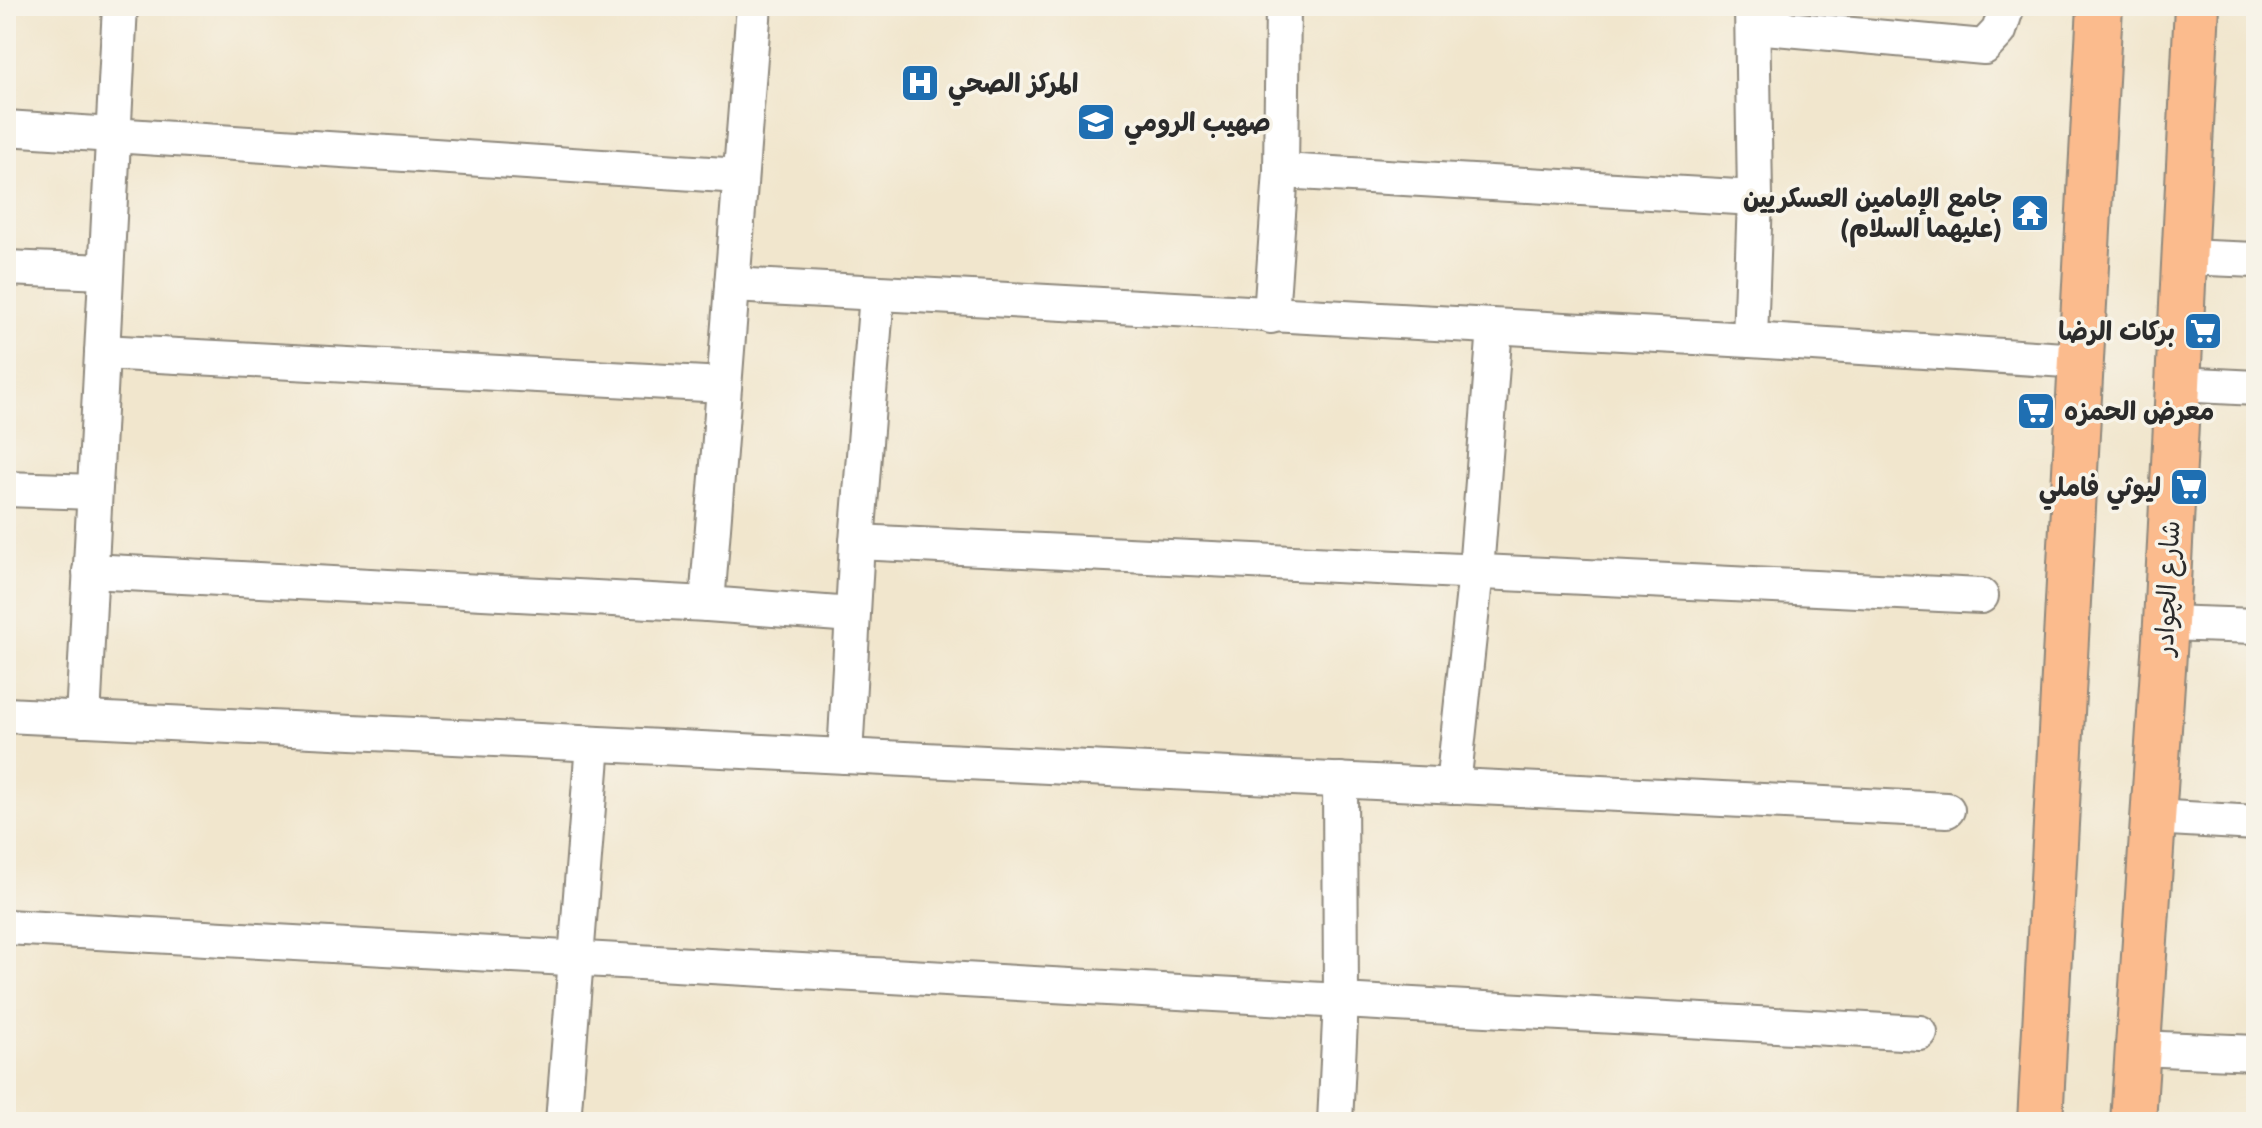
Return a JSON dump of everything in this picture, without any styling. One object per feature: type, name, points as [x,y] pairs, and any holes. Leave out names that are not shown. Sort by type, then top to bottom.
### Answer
[{"type":"main road","points":[[2040,1122],[2100,6]]},
{"type":"main road","name":"شارع الچوادر","points":[[2133,1122],[2166,623],[2197,6]]},
{"type":"street","points":[[83,719],[120,6]]},
{"type":"street","points":[[707,604],[754,6]]},
{"type":"street","points":[[1271,316],[1281,171],[1283,6]]},
{"type":"street","points":[[1750,340],[1755,198],[1753,16],[1984,47],[1999,31],[2007,6]]},
{"type":"street","points":[[6,128],[740,176]]},
{"type":"street","points":[[1281,171],[1755,198]]},
{"type":"street","points":[[2184,257],[2256,260]]},
{"type":"street","points":[[6,268],[106,272]]},
{"type":"street","points":[[732,285],[2081,361]]},
{"type":"street","points":[[845,756],[857,542],[877,294]]},
{"type":"street","points":[[1453,786],[1476,571],[1495,327]]},
{"type":"street","points":[[102,352],[724,385]]},
{"type":"street","points":[[2178,384],[2256,388]]},
{"type":"street","points":[[6,489],[94,492]]},
{"type":"street","points":[[857,542],[1981,596]]},
{"type":"street","points":[[90,571],[707,604],[852,615]]},
{"type":"street","points":[[2166,623],[2256,626]]},
{"type":"street","points":[[6,715],[1947,810]]},
{"type":"street","points":[[563,1122],[593,744]]},
{"type":"street","points":[[1335,1122],[1341,1001],[1340,780]]},
{"type":"street","points":[[2152,817],[2256,823]]},
{"type":"street","points":[[6,927],[1920,1033]]},
{"type":"street","points":[[2137,1048],[2256,1053]]},
{"type":"place","name":"المركز الصحي","points":[[920,83]]},
{"type":"place","name":"صهيب الرومي","points":[[1096,122]]},
{"type":"place","name":"جامع الإمامين العسكريين (عليهما السلام)","points":[[2030,213]]},
{"type":"place","name":"بركات الرضا","points":[[2203,331]]},
{"type":"place","name":"معرض الحمزه","points":[[2036,411]]},
{"type":"place","name":"ليوثي فاملي","points":[[2189,487]]}]
